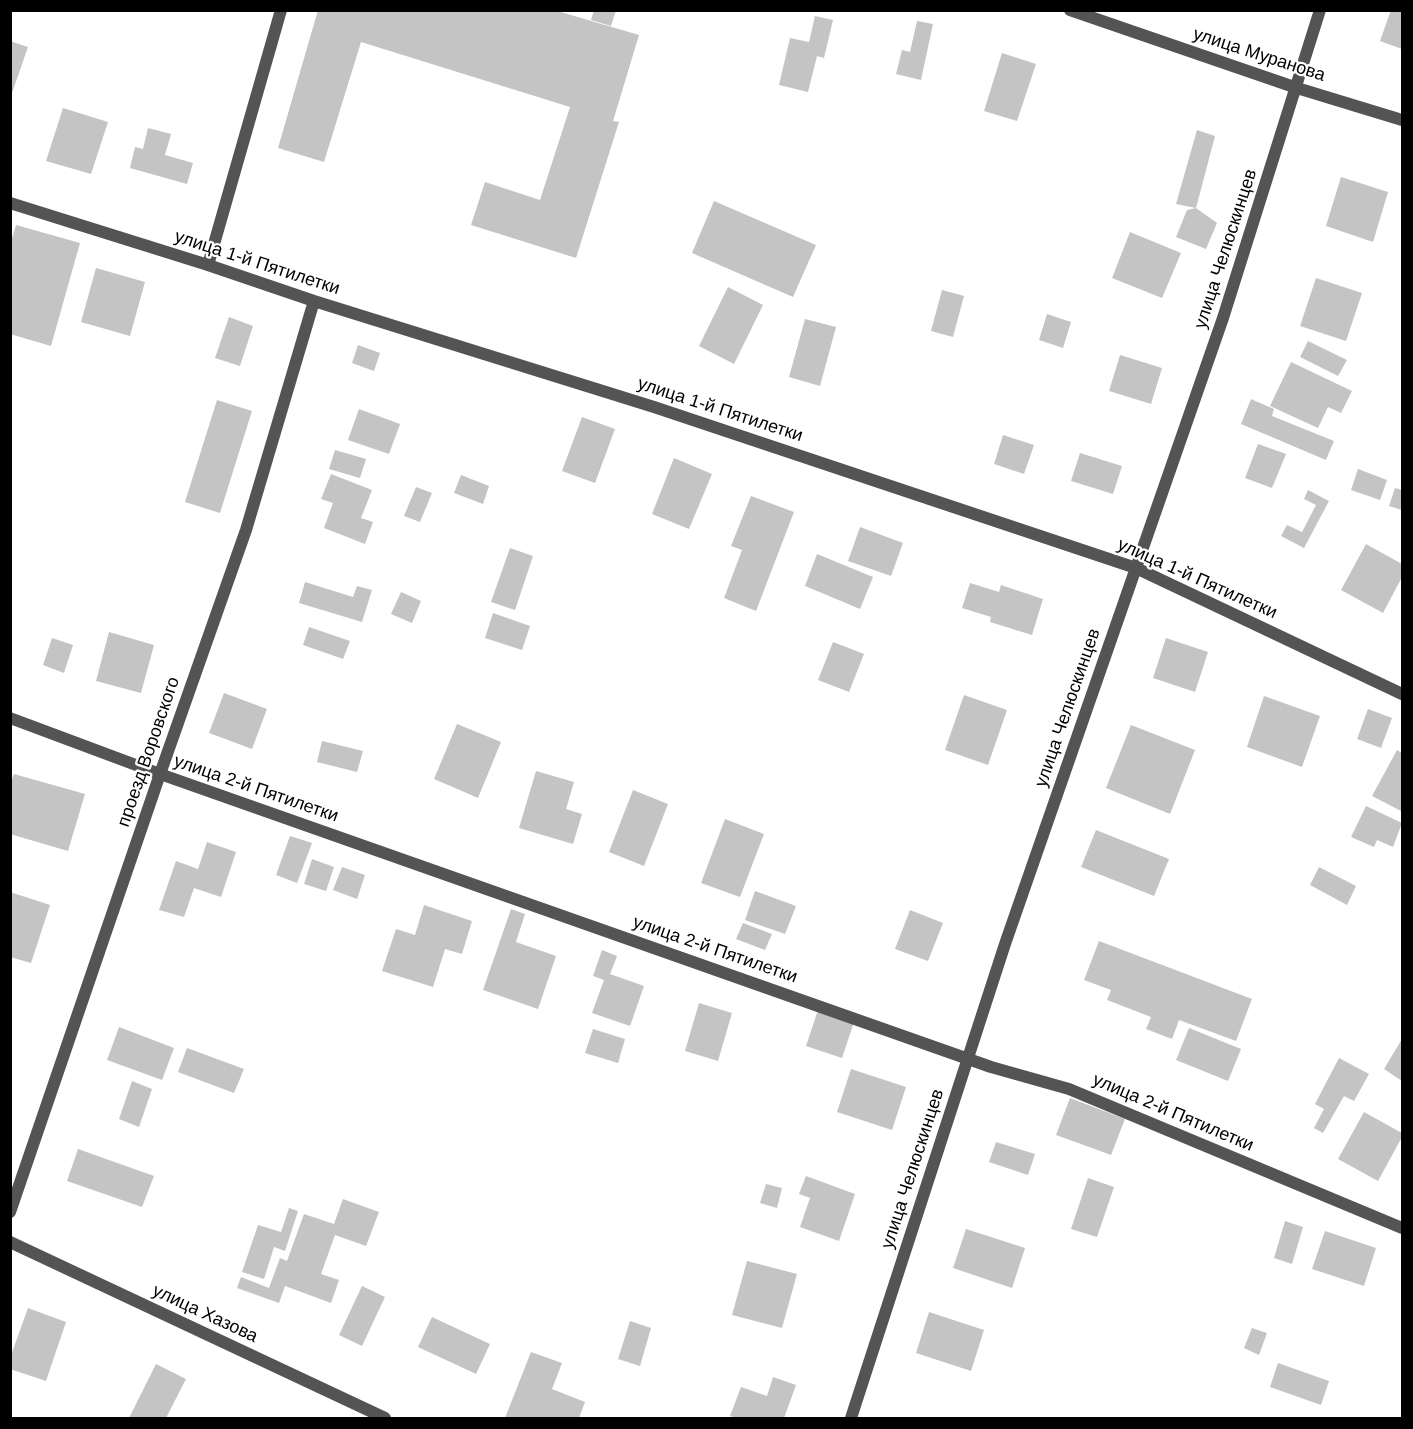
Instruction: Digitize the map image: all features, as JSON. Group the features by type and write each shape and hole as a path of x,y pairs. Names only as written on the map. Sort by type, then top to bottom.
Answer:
{"street":[{"path":"208,265 281,10"},
{"name":"улица Муранова","path":"1071,10 1297,88 1402,120"},
{"name":"улица Челюскинцев","path":"851,1419 1005,944 1223,318 1320,10"},
{"name":"улица 1-й Пятилетки","path":"10,203 208,265 314,302 654,407 1136,568 1402,694"},
{"name":"проезд Воровского","path":"10,1212 246,530 314,302"},
{"name":"улица 2-й Пятилетки","path":"10,718 160,774 991,1067 1069,1089 1402,1227"},
{"name":"улица Хазова","path":"10,1242 385,1419"}],"building":[{"path":"318,10 554,10 639,35 613,121 619,122 576,258 471,225 485,182 540,200 570,107 361,42 324,162 278,148"},
{"path":"594,10 616,10 611,26 591,20"},
{"path":"1391,10 1402,10 1402,49 1380,41"},
{"path":"815,16 833,20 824,58 817,56 808,92 779,85 790,38 809,42"},
{"path":"917,21 933,24 921,80 896,74 902,50 910,52"},
{"path":"10,41 28,47 11,96 10,96"},
{"path":"1002,53 1036,64 1017,121 984,111"},
{"path":"63,108 108,122 91,174 46,161"},
{"path":"148,128 171,134 165,155 193,163 187,184 130,168 135,147 143,149"},
{"path":"1197,130 1215,136 1196,208 1176,204"},
{"path":"1341,177 1388,192 1373,242 1326,226"},
{"path":"714,201 816,245 793,297 692,253"},
{"path":"1196,208 1217,223 1206,249 1176,237 1187,210"},
{"path":"16,225 80,243 51,346 10,334 10,245"},
{"path":"1130,232 1181,253 1162,298 1112,278"},
{"path":"96,268 145,282 130,336 81,322"},
{"path":"1316,278 1362,293 1346,341 1300,326"},
{"path":"728,287 763,305 734,364 699,346"},
{"path":"942,290 964,296 953,337 931,331"},
{"path":"1047,314 1071,322 1063,348 1039,340"},
{"path":"229,317 253,326 240,366 215,358"},
{"path":"805,319 836,327 820,386 789,377"},
{"path":"1308,341 1347,360 1338,376 1300,357"},
{"path":"358,345 380,353 374,371 352,363"},
{"path":"1120,355 1162,368 1151,404 1109,391"},
{"path":"1291,362 1352,391 1341,413 1328,407 1318,428 1270,406"},
{"path":"1251,399 1274,409 1272,416 1334,441 1326,460 1241,424"},
{"path":"217,400 252,411 220,513 185,502"},
{"path":"359,409 400,424 389,454 348,440"},
{"path":"582,417 615,429 595,483 562,471"},
{"path":"1003,435 1034,445 1024,474 994,464"},
{"path":"1258,444 1286,454 1272,488 1245,478"},
{"path":"335,450 366,459 360,478 329,469"},
{"path":"1080,453 1122,466 1113,494 1071,481"},
{"path":"674,458 712,474 689,529 652,514"},
{"path":"1358,469 1387,480 1380,500 1351,490"},
{"path":"331,474 372,490 361,518 373,522 365,544 324,528 333,503 321,499"},
{"path":"461,475 489,486 483,504 454,493"},
{"path":"416,487 432,493 420,522 404,516"},
{"path":"1395,488 1402,490 1402,510 1389,506"},
{"path":"1308,490 1329,501 1304,548 1281,536 1287,525 1302,532 1316,505 1304,499"},
{"path":"751,496 794,512 756,611 724,598 742,550 731,546"},
{"path":"860,527 903,543 891,576 848,561"},
{"path":"1366,544 1402,564 1402,577 1383,613 1341,590"},
{"path":"510,548 533,556 515,610 491,602"},
{"path":"817,554 873,577 860,609 805,586"},
{"path":"305,582 353,597 357,586 372,590 362,622 299,603"},
{"path":"970,583 999,592 1001,585 1043,599 1032,635 990,622 991,617 962,608"},
{"path":"401,592 421,601 412,623 391,614"},
{"path":"493,613 530,626 522,650 485,638"},
{"path":"309,627 350,641 343,659 303,645"},
{"path":"109,632 154,645 141,693 96,681"},
{"path":"52,638 73,645 64,673 43,665"},
{"path":"1166,638 1208,652 1195,692 1153,678"},
{"path":"833,642 864,654 849,692 818,680"},
{"path":"224,693 267,709 252,749 209,733"},
{"path":"964,695 1007,710 988,765 945,750"},
{"path":"1264,696 1320,716 1302,767 1247,747"},
{"path":"1368,709 1392,718 1381,748 1357,739"},
{"path":"457,724 501,742 478,798 434,779"},
{"path":"1131,725 1195,750 1170,814 1106,788"},
{"path":"322,741 363,751 357,772 317,762"},
{"path":"1397,750 1402,753 1401,811 1372,796"},
{"path":"536,771 574,782 566,809 582,814 573,844 519,828"},
{"path":"14,774 85,794 68,851 10,834 10,784"},
{"path":"633,790 668,804 644,866 609,852"},
{"path":"1366,806 1402,823 1393,847 1377,840 1374,847 1351,837"},
{"path":"725,819 764,834 740,897 701,883"},
{"path":"1096,830 1169,859 1154,896 1081,867"},
{"path":"290,836 312,843 297,883 276,875"},
{"path":"207,842 236,852 221,897 194,888 184,917 159,910 176,861 198,869"},
{"path":"312,859 334,867 326,891 304,884"},
{"path":"342,867 365,875 357,899 333,890"},
{"path":"1319,867 1356,886 1347,905 1310,885"},
{"path":"755,891 796,906 785,934 745,920"},
{"path":"10,892 50,905 31,963 10,957"},
{"path":"424,905 472,921 462,954 445,949 433,987 382,971 396,929 415,935"},
{"path":"511,909 525,914 516,942 556,956 538,1009 483,990"},
{"path":"910,910 943,923 928,961 895,949"},
{"path":"743,923 772,934 765,950 736,939"},
{"path":"1099,941 1252,999 1236,1041 1179,1020 1172,1039 1146,1029 1151,1017 1107,1000 1111,990 1084,980"},
{"path":"602,950 617,956 610,974 644,986 630,1026 592,1013 604,980 593,976"},
{"path":"699,1003 732,1013 718,1061 685,1051"},
{"path":"818,1010 854,1022 842,1058 806,1046"},
{"path":"119,1027 174,1048 162,1080 107,1060"},
{"path":"1189,1028 1241,1049 1228,1081 1176,1060"},
{"path":"593,1029 625,1039 618,1063 585,1053"},
{"path":"1402,1039 1402,1081 1384,1069"},
{"path":"187,1048 244,1069 234,1093 178,1072"},
{"path":"1339,1058 1369,1074 1354,1101 1344,1096 1323,1133 1314,1128 1324,1109 1315,1104"},
{"path":"851,1069 906,1087 892,1130 837,1112"},
{"path":"132,1081 152,1089 139,1127 119,1119"},
{"path":"1070,1098 1125,1119 1111,1155 1056,1135"},
{"path":"1364,1112 1402,1133 1378,1181 1338,1159"},
{"path":"996,1142 1035,1154 1028,1175 989,1162"},
{"path":"78,1149 154,1176 142,1207 67,1181"},
{"path":"806,1176 855,1194 839,1241 800,1227 810,1198 799,1194"},
{"path":"1088,1178 1114,1187 1097,1237 1071,1229"},
{"path":"766,1184 782,1188 777,1208 760,1203"},
{"path":"343,1199 379,1212 366,1246 335,1235 321,1274 339,1280 331,1303 285,1286 279,1303 237,1288 241,1277 269,1288 280,1258 287,1261 304,1214 334,1224"},
{"path":"289,1208 298,1211 285,1251 274,1247 264,1279 242,1272 258,1225 281,1232"},
{"path":"1285,1221 1303,1227 1292,1264 1274,1258"},
{"path":"966,1229 1025,1248 1012,1288 953,1268"},
{"path":"1325,1231 1376,1248 1364,1286 1312,1269"},
{"path":"747,1261 797,1274 782,1328 732,1315"},
{"path":"362,1286 385,1297 362,1346 339,1335"},
{"path":"28,1308 66,1322 46,1381 10,1369 10,1358"},
{"path":"929,1312 984,1330 971,1371 916,1353"},
{"path":"432,1317 490,1344 476,1374 418,1347"},
{"path":"630,1321 651,1328 640,1366 618,1359"},
{"path":"1252,1328 1267,1333 1259,1355 1244,1348"},
{"path":"531,1352 562,1363 552,1389 585,1402 579,1418 505,1418"},
{"path":"1278,1363 1329,1381 1321,1405 1270,1387"},
{"path":"156,1364 186,1379 166,1418 129,1418"},
{"path":"773,1377 796,1385 784,1418 730,1416 741,1387 767,1396"}]}
